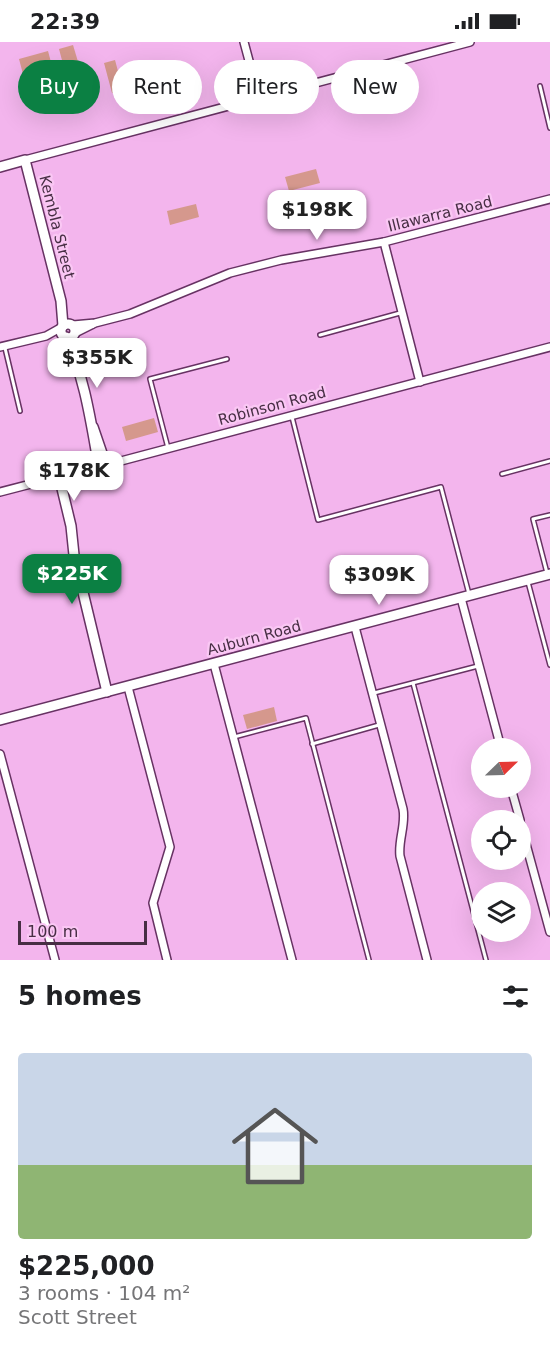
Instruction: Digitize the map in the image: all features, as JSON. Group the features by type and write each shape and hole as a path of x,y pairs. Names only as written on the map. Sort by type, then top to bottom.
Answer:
{"street":[{"path":"244,42 249,60"},
{"path":"319,82 470,42"},
{"path":"0,167 214,110"},
{"name":"Kembla Street","path":"25,160 103,466"},
{"name":"Illawarra Road","path":"2,347 130,314 230,273 281,260 384,242 550,199"},
{"path":"384,242 420,382"},
{"name":"Robinson Road","path":"0,492 550,347"},
{"path":"56,477 107,692"},
{"name":"Auburn Road","path":"0,720 549,575"},
{"path":"466,597 479,666 498,738"},
{"path":"355,627 404,814 399,844 400,856 427,960"},
{"path":"214,664 292,960"},
{"path":"128,687 170,848 153,903 167,960"},
{"path":"0,754 55,960"},
{"path":"531,862 550,932"}],"lane":[{"path":"540,86 550,128"},
{"path":"320,334 402,313"},
{"path":"2,347 20,411"},
{"path":"168,449 150,379 227,358"},
{"path":"292,416 318,520 441,487 466,597"},
{"path":"502,474 550,460"},
{"path":"549,575 533,519 550,515"},
{"path":"528,580 550,665"},
{"path":"373,694 479,666"},
{"path":"413,683 486,960"},
{"path":"233,737 306,718 369,960"},
{"path":"312,744 381,725"}],"shaded area":[{"path":"73,45 78,60 62,60 59,49"},
{"path":"48,51 50,60 19,60"},
{"path":"112,61 112,93 104,63"},
{"path":"316,169 320,183 289,191 285,177"},
{"path":"196,204 199,217 170,225 167,211"},
{"path":"154,418 158,432 126,441 122,427"},
{"path":"274,707 277,721 247,729 243,715"}]}
